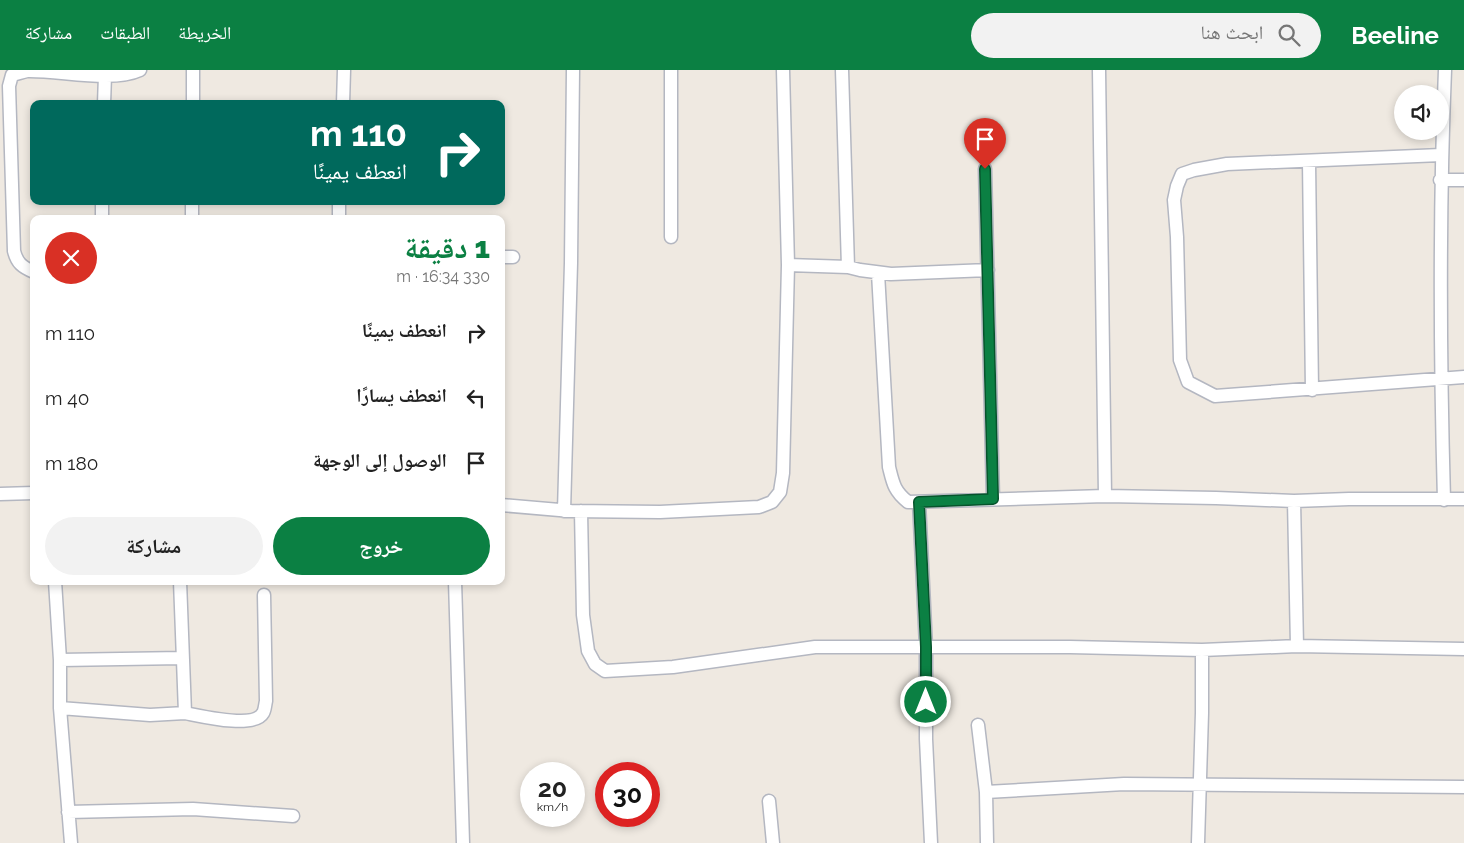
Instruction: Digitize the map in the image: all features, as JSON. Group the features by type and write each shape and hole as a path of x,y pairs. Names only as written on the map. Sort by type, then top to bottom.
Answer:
{"street":[{"path":"30,270 17,261 14,251 9,86 12,75 27,71 105,75 140,70"},
{"path":"193,100 194,70"},
{"path":"343,100 344,70"},
{"path":"564,511 571,263 573,70"},
{"path":"671,70 671,238"},
{"path":"505,505 564,511 660,512 740,509 759,507 772,502 780,492 783,473 788,266 783,70"},
{"path":"842,70 848,268"},
{"path":"1099,70 1105,496"},
{"path":"1444,500 1440,180 1445,70"},
{"path":"104,100 105,75"},
{"path":"1441,155 1227,164 1182,174 1174,200 1177,237 1180,360 1188,382 1215,396 1312,390 1441,378 1464,378"},
{"path":"1309,162 1312,390"},
{"path":"985,169 993,499"},
{"path":"1440,180 1464,180"},
{"path":"788,266 848,268 891,274 988,270"},
{"path":"878,273 889,467 892,482 898,494 908,502 1105,496 1294,501 1464,499"},
{"path":"0,494 30,493"},
{"path":"1294,501 1297,646"},
{"path":"919,502 926,647 926,739 931,843"},
{"path":"581,511 583,615 588,651 595,664 605,671 673,666 815,647 1070,647 1202,650 1297,646 1464,649"},
{"path":"55,585 60,660 60,708 71,843"},
{"path":"180,585 185,713"},
{"path":"455,585 462,843"},
{"path":"60,708 143,714 185,713 231,721 256,719 263,714 266,702 264,595"},
{"path":"1198,843 1202,650"},
{"path":"60,660 182,658"},
{"path":"978,725 986,792 987,843"},
{"path":"986,792 1124,784 1200,783 1464,787"},
{"path":"769,801 773,843"},
{"path":"68,812 192,809 293,816"}],"route":[{"path":"926,702 924,586 919,502 993,499 985,169"}]}
